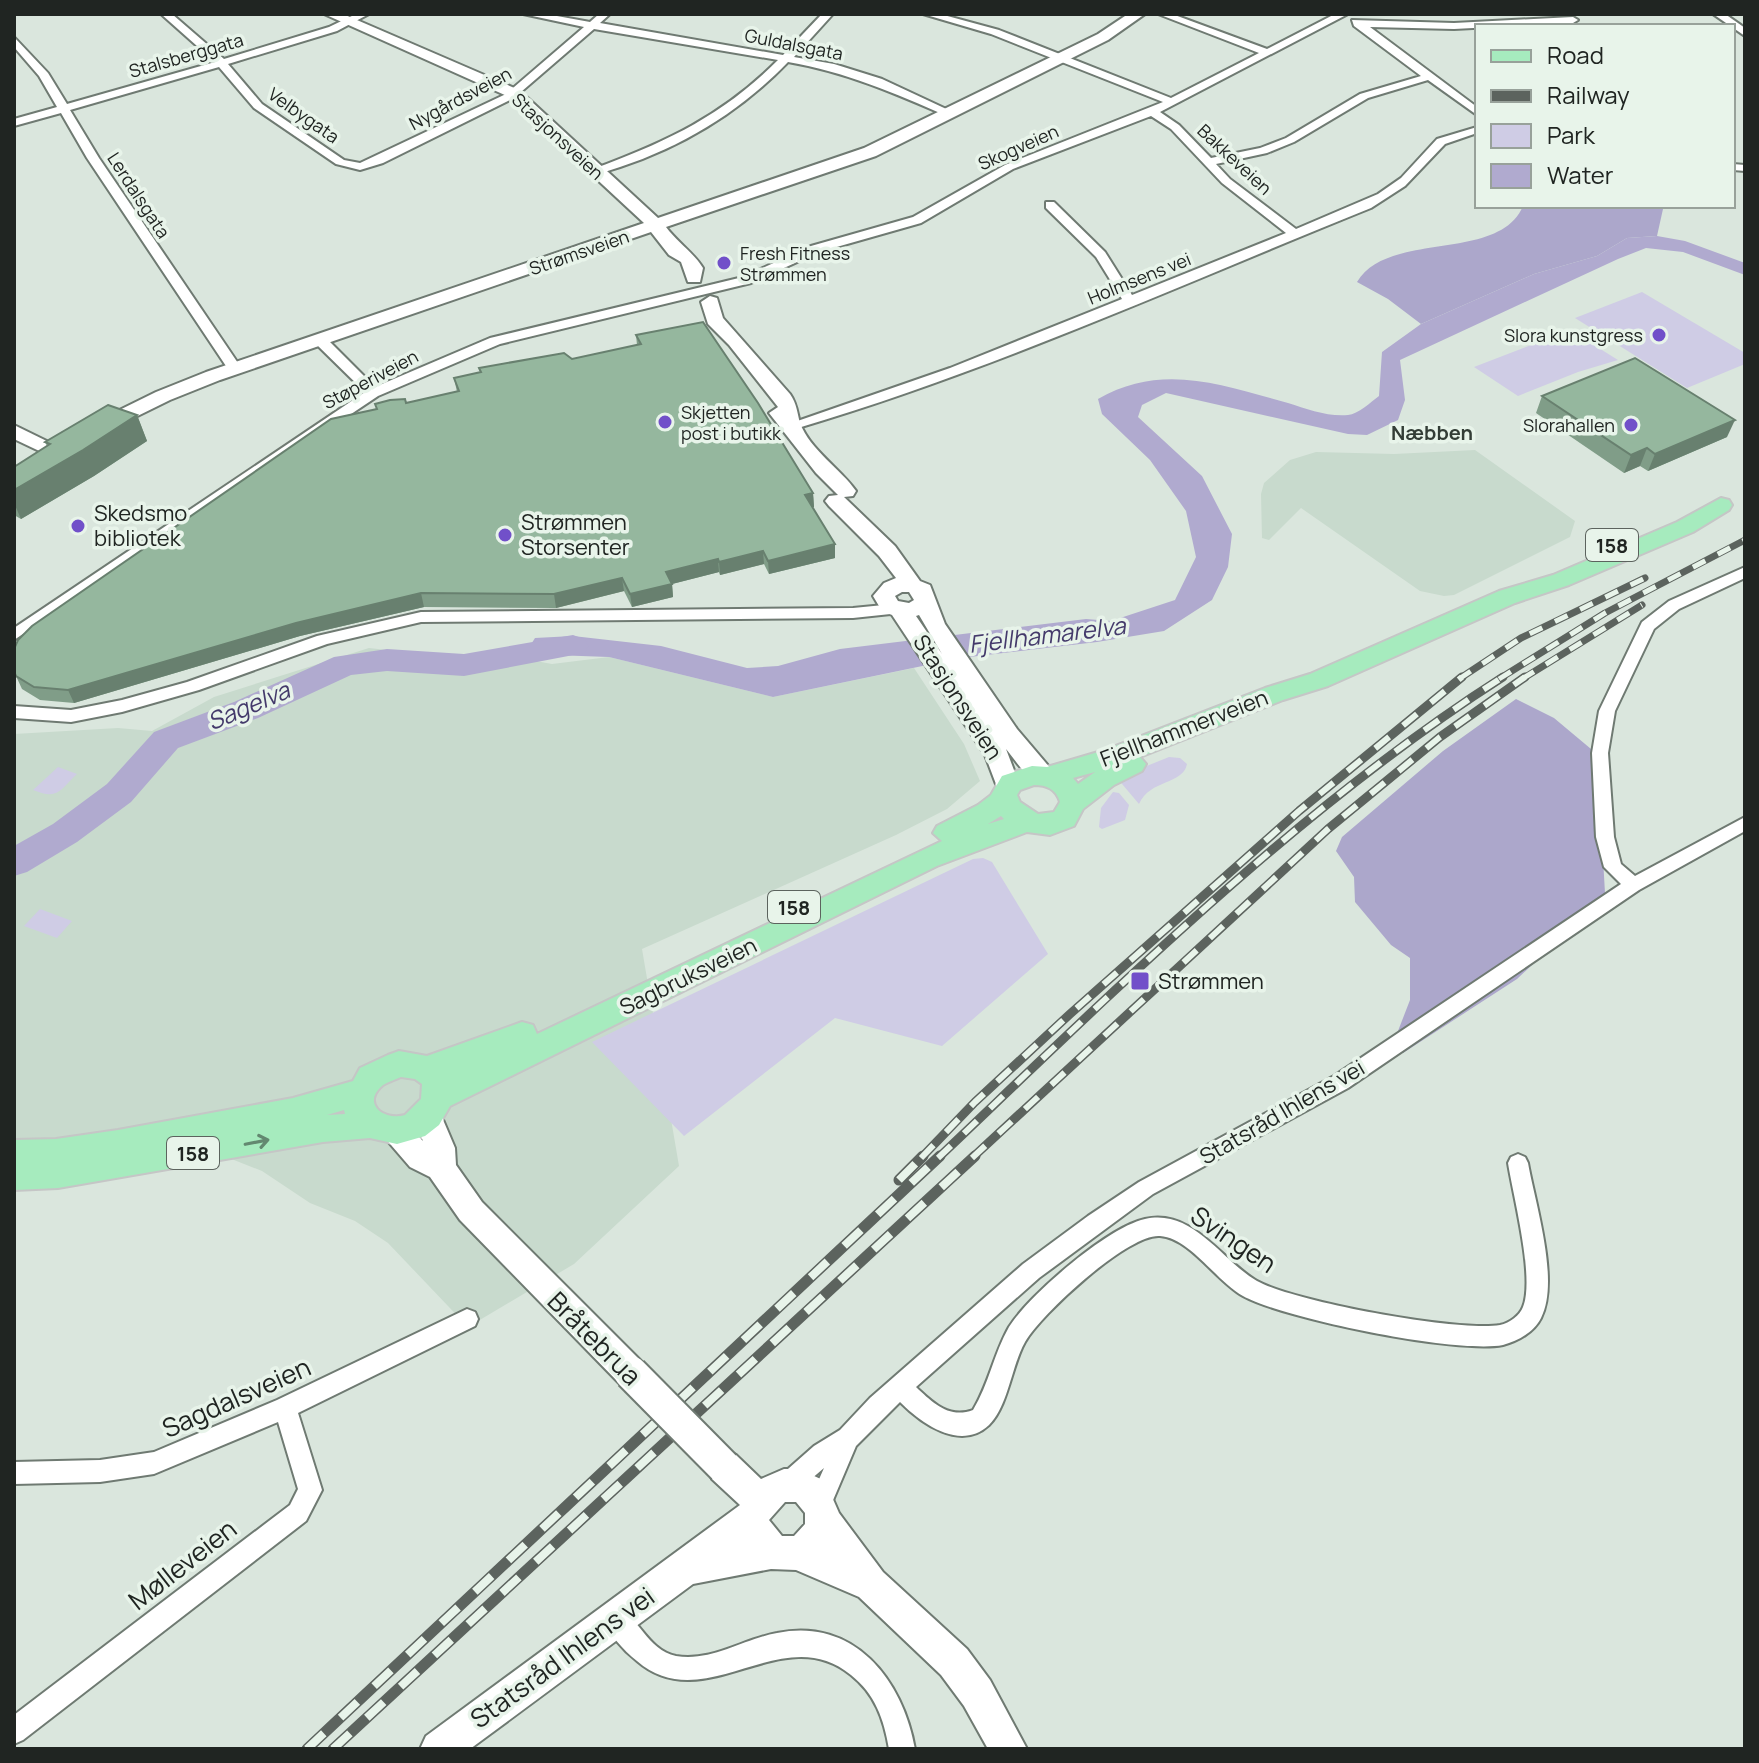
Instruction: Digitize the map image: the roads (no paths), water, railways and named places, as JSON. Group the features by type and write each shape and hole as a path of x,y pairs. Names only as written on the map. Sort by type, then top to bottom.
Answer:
{"main road":[{"name":"Stasjonsveien","path":"331,14 357,18 513,93 657,226 675,251 675,260 681,271 702,290 709,313 722,331 735,339 760,376 760,389 775,411 792,423 824,471 827,487 841,496 863,528 887,551 918,594 925,628"},
{"name":"Strømsveien","path":"33,465 155,399 235,369 856,157 1062,58 1138,14"},
{"path":"14,431 54,452"},
{"name":"Fjellhammerveien","path":"1045,776 1114,757 1274,694 1319,680 1507,597 1551,572 1617,543 1745,494"},
{"name":"Stasjonsveien","path":"863,528 892,601 925,628 950,665 1045,776"},
{"path":"892,601 912,610 918,594"},
{"name":"Stasjonsveien","path":"950,665 997,754 1006,792"},
{"name":"Fjellhammerveien","path":"1070,809 1122,769 1235,725 1284,702 1319,680"},
{"path":"1045,776 1067,786 1070,809"},
{"name":"158","path":"1006,792 1023,777 1045,776"},
{"path":"1006,792 1010,813 1032,823"},
{"name":"Sagbruksveien","path":"431,1094 467,1057 671,965 975,819 1006,792"},
{"name":"158","path":"1032,823 1054,823 1070,809"},
{"name":"Sagbruksveien","path":"431,1094 520,1055 905,871 990,834 1032,823"},
{"name":"158","path":"14,1154 49,1154 105,1146 322,1106 360,1092 371,1077 389,1066 409,1064 431,1094 414,1126 323,1129 245,1145 58,1174 14,1176"},
{"path":"360,1092 358,1109 382,1128"},
{"name":"Bråtebrua","path":"431,1094 441,1168"},
{"name":"Bråtebrua","path":"382,1128 420,1158 441,1168 488,1231 724,1467 767,1500"},
{"path":"871,1584 787,1552 757,1537 767,1500 807,1489 871,1584 954,1662 977,1693 1008,1749"},
{"name":"Statsråd Ihlens vei","path":"439,1749 688,1567 767,1500"},
{"name":"Statsråd Ihlens vei","path":"688,1567 787,1552 816,1539 822,1511"}],"street":[{"name":"Velbygata","path":"166,14 203,44 258,106 340,162 360,167"},
{"name":"Guldalsgata","path":"528,14 786,57 861,75 951,114"},
{"name":"Nygårdsveien","path":"360,167 379,161 513,93 605,14"},
{"path":"597,171 646,153 711,121 755,89 828,14"},
{"path":"928,14 995,32 1170,101"},
{"path":"1163,14 1268,53"},
{"path":"1343,14 1475,111"},
{"name":"Skogveien","path":"702,290 758,277 815,249 917,220 1009,167 1152,112 1343,14"},
{"name":"Stalsberggata","path":"14,123 221,63 357,18"},
{"path":"1494,24 1573,20"},
{"path":"1358,24 1475,25"},
{"name":"Lerdalsgata","path":"14,40 37,66 167,270 235,369"},
{"path":"1209,162 1263,151 1290,140 1364,96 1428,77"},
{"name":"Bakkeveien","path":"1152,112 1175,127 1226,181 1294,234"},
{"name":"Holmsens vei","path":"792,423 867,403 955,371 1380,198 1405,180 1429,148 1449,136 1475,130"},
{"path":"1050,205 1101,255 1129,301"},
{"name":"Støperiveien","path":"14,635 373,393 446,359 517,334 702,290"},
{"path":"320,340 373,393"},
{"path":"1633,885 1613,867 1605,837 1600,753 1607,711 1648,626 1674,605 1745,572"},
{"path":"14,712 71,716 140,702 323,640 421,617 823,613 892,601"},
{"path":"14,699 37,714"},
{"name":"Statsråd Ihlens vei","path":"767,1500 822,1454 848,1438 900,1386 1031,1271 1095,1223 1168,1176 1341,1082 1633,885 1745,823"},
{"name":"Svingen","path":"900,1386 931,1416 942,1422 963,1426 981,1418 1017,1335 1033,1312 1129,1235 1154,1226 1169,1228 1187,1237 1247,1287 1283,1302 1458,1334 1502,1335 1526,1323 1537,1299 1518,1163"},
{"name":"Sagdalsveien","path":"14,1473 100,1471 154,1463 285,1408 467,1319"},
{"name":"Mølleveien","path":"14,1731 298,1513 310,1490 285,1408"},
{"name":"Statsråd Ihlens vei","path":"822,1511 848,1438"},
{"path":"615,1618 646,1654 676,1669 718,1665 789,1643 821,1646 839,1652 857,1661 883,1690 898,1724 902,1749"}],"water":[{"name":"Fjellhamarelva","path":"1657,236 1685,241 1745,263 1745,275 1683,252 1646,248 1618,259 1400,360 1405,400 1398,420 1367,435 1348,434 1166,393 1142,405 1138,417 1202,476 1232,534 1228,567 1212,600 1164,631 961,658 773,697 609,657 525,654 535,638 573,636 661,646 747,668 778,666 840,649 1086,619 1111,621 1175,600 1196,557 1186,511 1150,460 1102,414 1098,399 1145,381 1192,380 1325,414 1352,414 1379,396 1382,352 1421,324 1534,274 1597,256 1627,238"}],"waterway":[{"name":"Sagelva","path":"14,863 65,833 119,793 166,740 246,710 345,665 387,660 464,665 573,646"}],"railway":[{"path":"1499,679 1605,613 1745,540"},
{"path":"1462,677 1521,638 1645,578"},
{"path":"1523,678 1642,605"},
{"path":"921,1158 975,1102 1070,1014 1299,811 1462,677"},
{"path":"938,1158 1140,967 1281,843 1427,728 1503,677"},
{"path":"972,1158 1328,829 1440,737 1523,678"},
{"path":"307,1749 940,1156"},
{"path":"333,1749 975,1156"},
{"path":"899,1180 921,1158"}],"place":[{"name":"Fresh Fitness Strømmen","path":"724,263"},
{"name":"Slora kunstgress","path":"1659,335"},
{"name":"Skjetten post i butikk","path":"665,422"},
{"name":"Slorahallen","path":"1631,425"},
{"name":"Skedsmo bibliotek","path":"78,526"},
{"name":"Strømmen Storsenter","path":"505,535"},
{"name":"Strømmen","path":"1140,981"}],"district":[{"name":"Næbben","path":"1432,432"}]}
